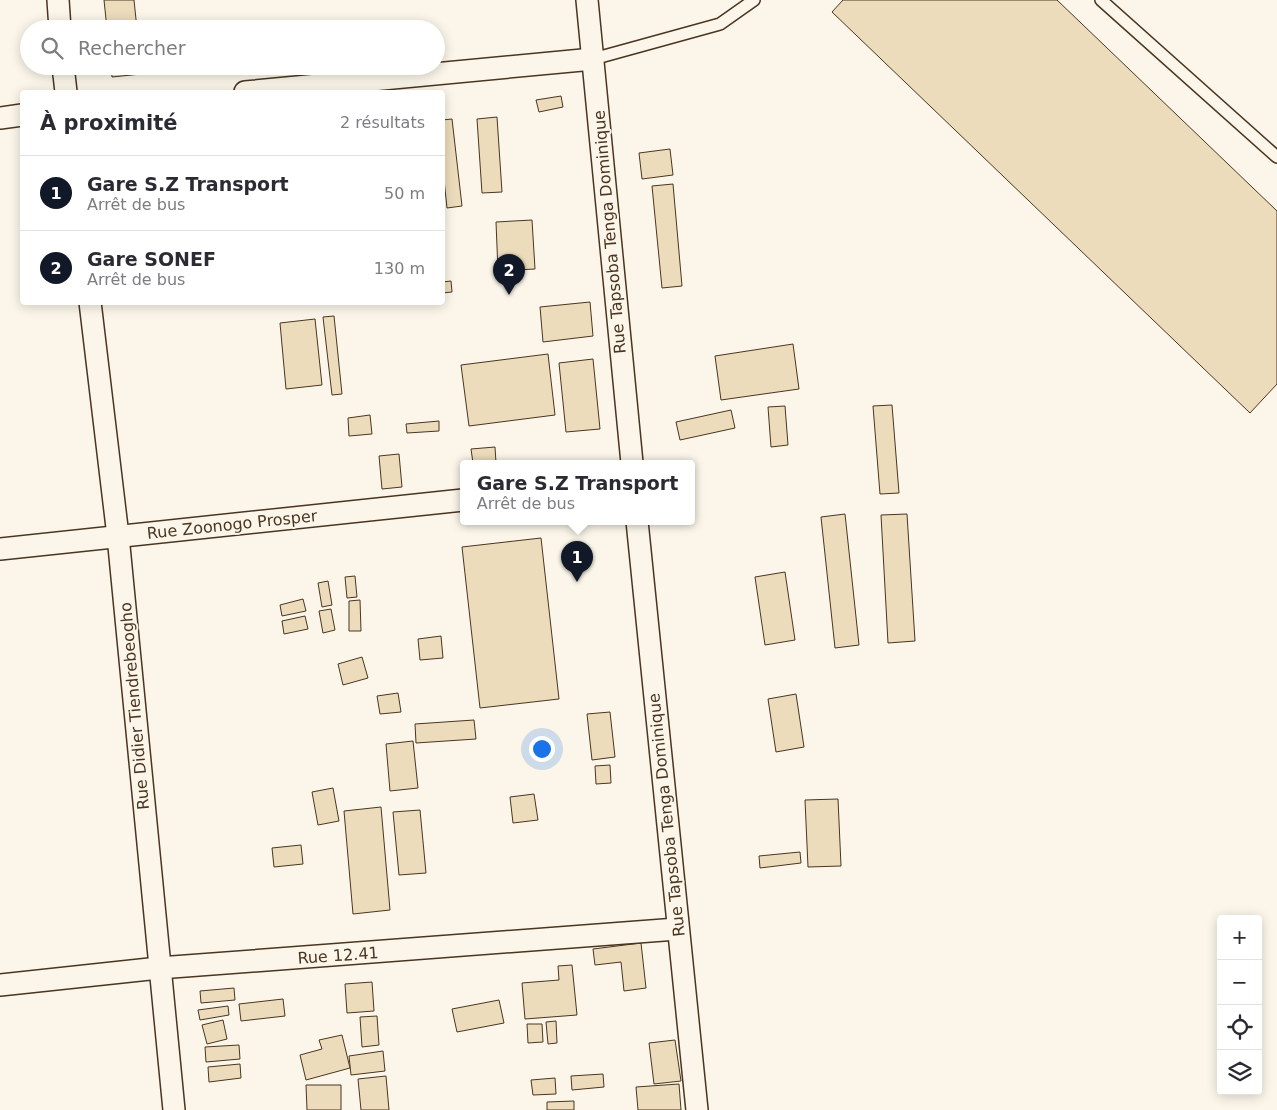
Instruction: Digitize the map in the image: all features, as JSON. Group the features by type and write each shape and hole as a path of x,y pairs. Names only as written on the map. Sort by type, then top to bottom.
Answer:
{"street":[{"path":"58,0 59,20"},
{"name":"Rue Tapsoba Tenga Dominique","path":"587,0 632,460"},
{"path":"445,73 593,59"},
{"path":"65,75 66,90"},
{"path":"266,90 424,75"},
{"path":"0,118 20,115"},
{"name":"Rue Didier Tiendrebeogho","path":"90,305 118,536 174,1110"},
{"name":"Rue Zoonogo Prosper","path":"0,549 460,500"},
{"name":"Rue Tapsoba Tenga Dominique","path":"637,525 677,929 697,1110"},
{"name":"Rue 12.41","path":"0,985 159,968 677,929"}],"lane":[{"path":"593,59 720,24 754,0"},
{"path":"1101,0 1277,157"}],"building":[{"path":"104,0 134,0 136,20 106,20"},
{"path":"843,0 1057,0 1277,211 1277,384 1250,413 832,12"},
{"path":"112,75 131,75 112,77"},
{"path":"561,96 563,107 539,112 536,100"},
{"path":"497,117 502,192 482,193 477,119"},
{"path":"452,119 462,206 447,208 445,189 445,120"},
{"path":"670,149 673,175 642,179 639,153"},
{"path":"673,184 682,286 662,288 652,186"},
{"path":"532,220 535,269 498,271 496,222"},
{"path":"451,281 452,292 445,293 445,282"},
{"path":"590,302 593,336 543,342 540,307"},
{"path":"334,316 342,394 332,395 323,317"},
{"path":"315,319 322,385 286,389 280,323"},
{"path":"793,344 799,389 721,400 715,356"},
{"path":"548,354 555,415 469,426 461,365"},
{"path":"593,359 600,429 566,432 559,363"},
{"path":"892,405 899,493 880,494 873,406"},
{"path":"785,406 788,445 771,447 768,407"},
{"path":"731,410 735,428 680,440 676,422"},
{"path":"370,415 372,434 349,436 348,418"},
{"path":"439,421 439,431 407,433 406,424"},
{"path":"495,447 496,460 473,460 471,449"},
{"path":"399,454 402,487 382,489 379,456"},
{"path":"845,514 859,645 835,648 821,517"},
{"path":"907,514 915,641 888,643 881,515"},
{"path":"541,538 559,699 480,708 462,547"},
{"path":"785,572 795,640 765,645 755,577"},
{"path":"355,576 357,597 347,598 345,577"},
{"path":"328,581 332,605 322,607 318,583"},
{"path":"303,599 306,611 282,616 280,605"},
{"path":"360,600 361,631 349,631 349,601"},
{"path":"331,609 335,630 323,633 319,611"},
{"path":"305,616 308,629 284,634 282,621"},
{"path":"441,636 443,658 420,660 418,639"},
{"path":"362,657 368,678 343,685 338,664"},
{"path":"398,693 401,712 380,714 377,696"},
{"path":"796,694 804,747 776,752 768,699"},
{"path":"610,712 615,757 592,760 587,714"},
{"path":"474,720 476,739 416,743 415,724"},
{"path":"413,741 418,788 390,791 386,744"},
{"path":"610,765 611,783 596,784 595,766"},
{"path":"333,788 339,821 318,825 312,792"},
{"path":"534,794 538,820 513,823 510,797"},
{"path":"838,799 841,866 808,867 805,800"},
{"path":"381,807 390,910 353,914 344,811"},
{"path":"420,810 426,873 399,875 393,812"},
{"path":"301,845 303,864 274,867 272,848"},
{"path":"800,852 801,863 760,868 759,856"},
{"path":"641,943 646,988 624,991 621,962 595,965 593,949"},
{"path":"572,965 577,1015 525,1019 522,983 559,980 558,966"},
{"path":"372,982 374,1011 347,1013 345,984"},
{"path":"234,988 235,1000 201,1003 200,991"},
{"path":"283,999 285,1016 241,1021 239,1004"},
{"path":"499,1000 504,1023 457,1032 452,1009"},
{"path":"228,1006 229,1015 200,1020 198,1010"},
{"path":"377,1016 379,1045 362,1047 360,1017"},
{"path":"223,1020 227,1039 207,1044 202,1025"},
{"path":"556,1021 557,1043 548,1044 546,1022"},
{"path":"527,1024 542,1024 543,1042 528,1043"},
{"path":"342,1035 350,1068 306,1080 300,1055 322,1049 319,1040"},
{"path":"675,1040 681,1081 654,1084 649,1043"},
{"path":"239,1045 240,1059 206,1062 205,1047"},
{"path":"383,1051 385,1071 351,1075 349,1056"},
{"path":"240,1064 241,1078 209,1082 208,1067"},
{"path":"603,1074 604,1087 572,1090 571,1076"},
{"path":"386,1076 389,1110 361,1110 358,1079"},
{"path":"555,1078 556,1094 533,1095 531,1080"},
{"path":"679,1084 681,1110 638,1110 636,1087"},
{"path":"306,1085 341,1085 341,1110 307,1110"},
{"path":"574,1101 574,1110 547,1110 547,1102"}],"place":[{"name":"Gare SONEF","path":"509,295"},
{"name":"Gare S.Z Transport","path":"577,582"}]}
